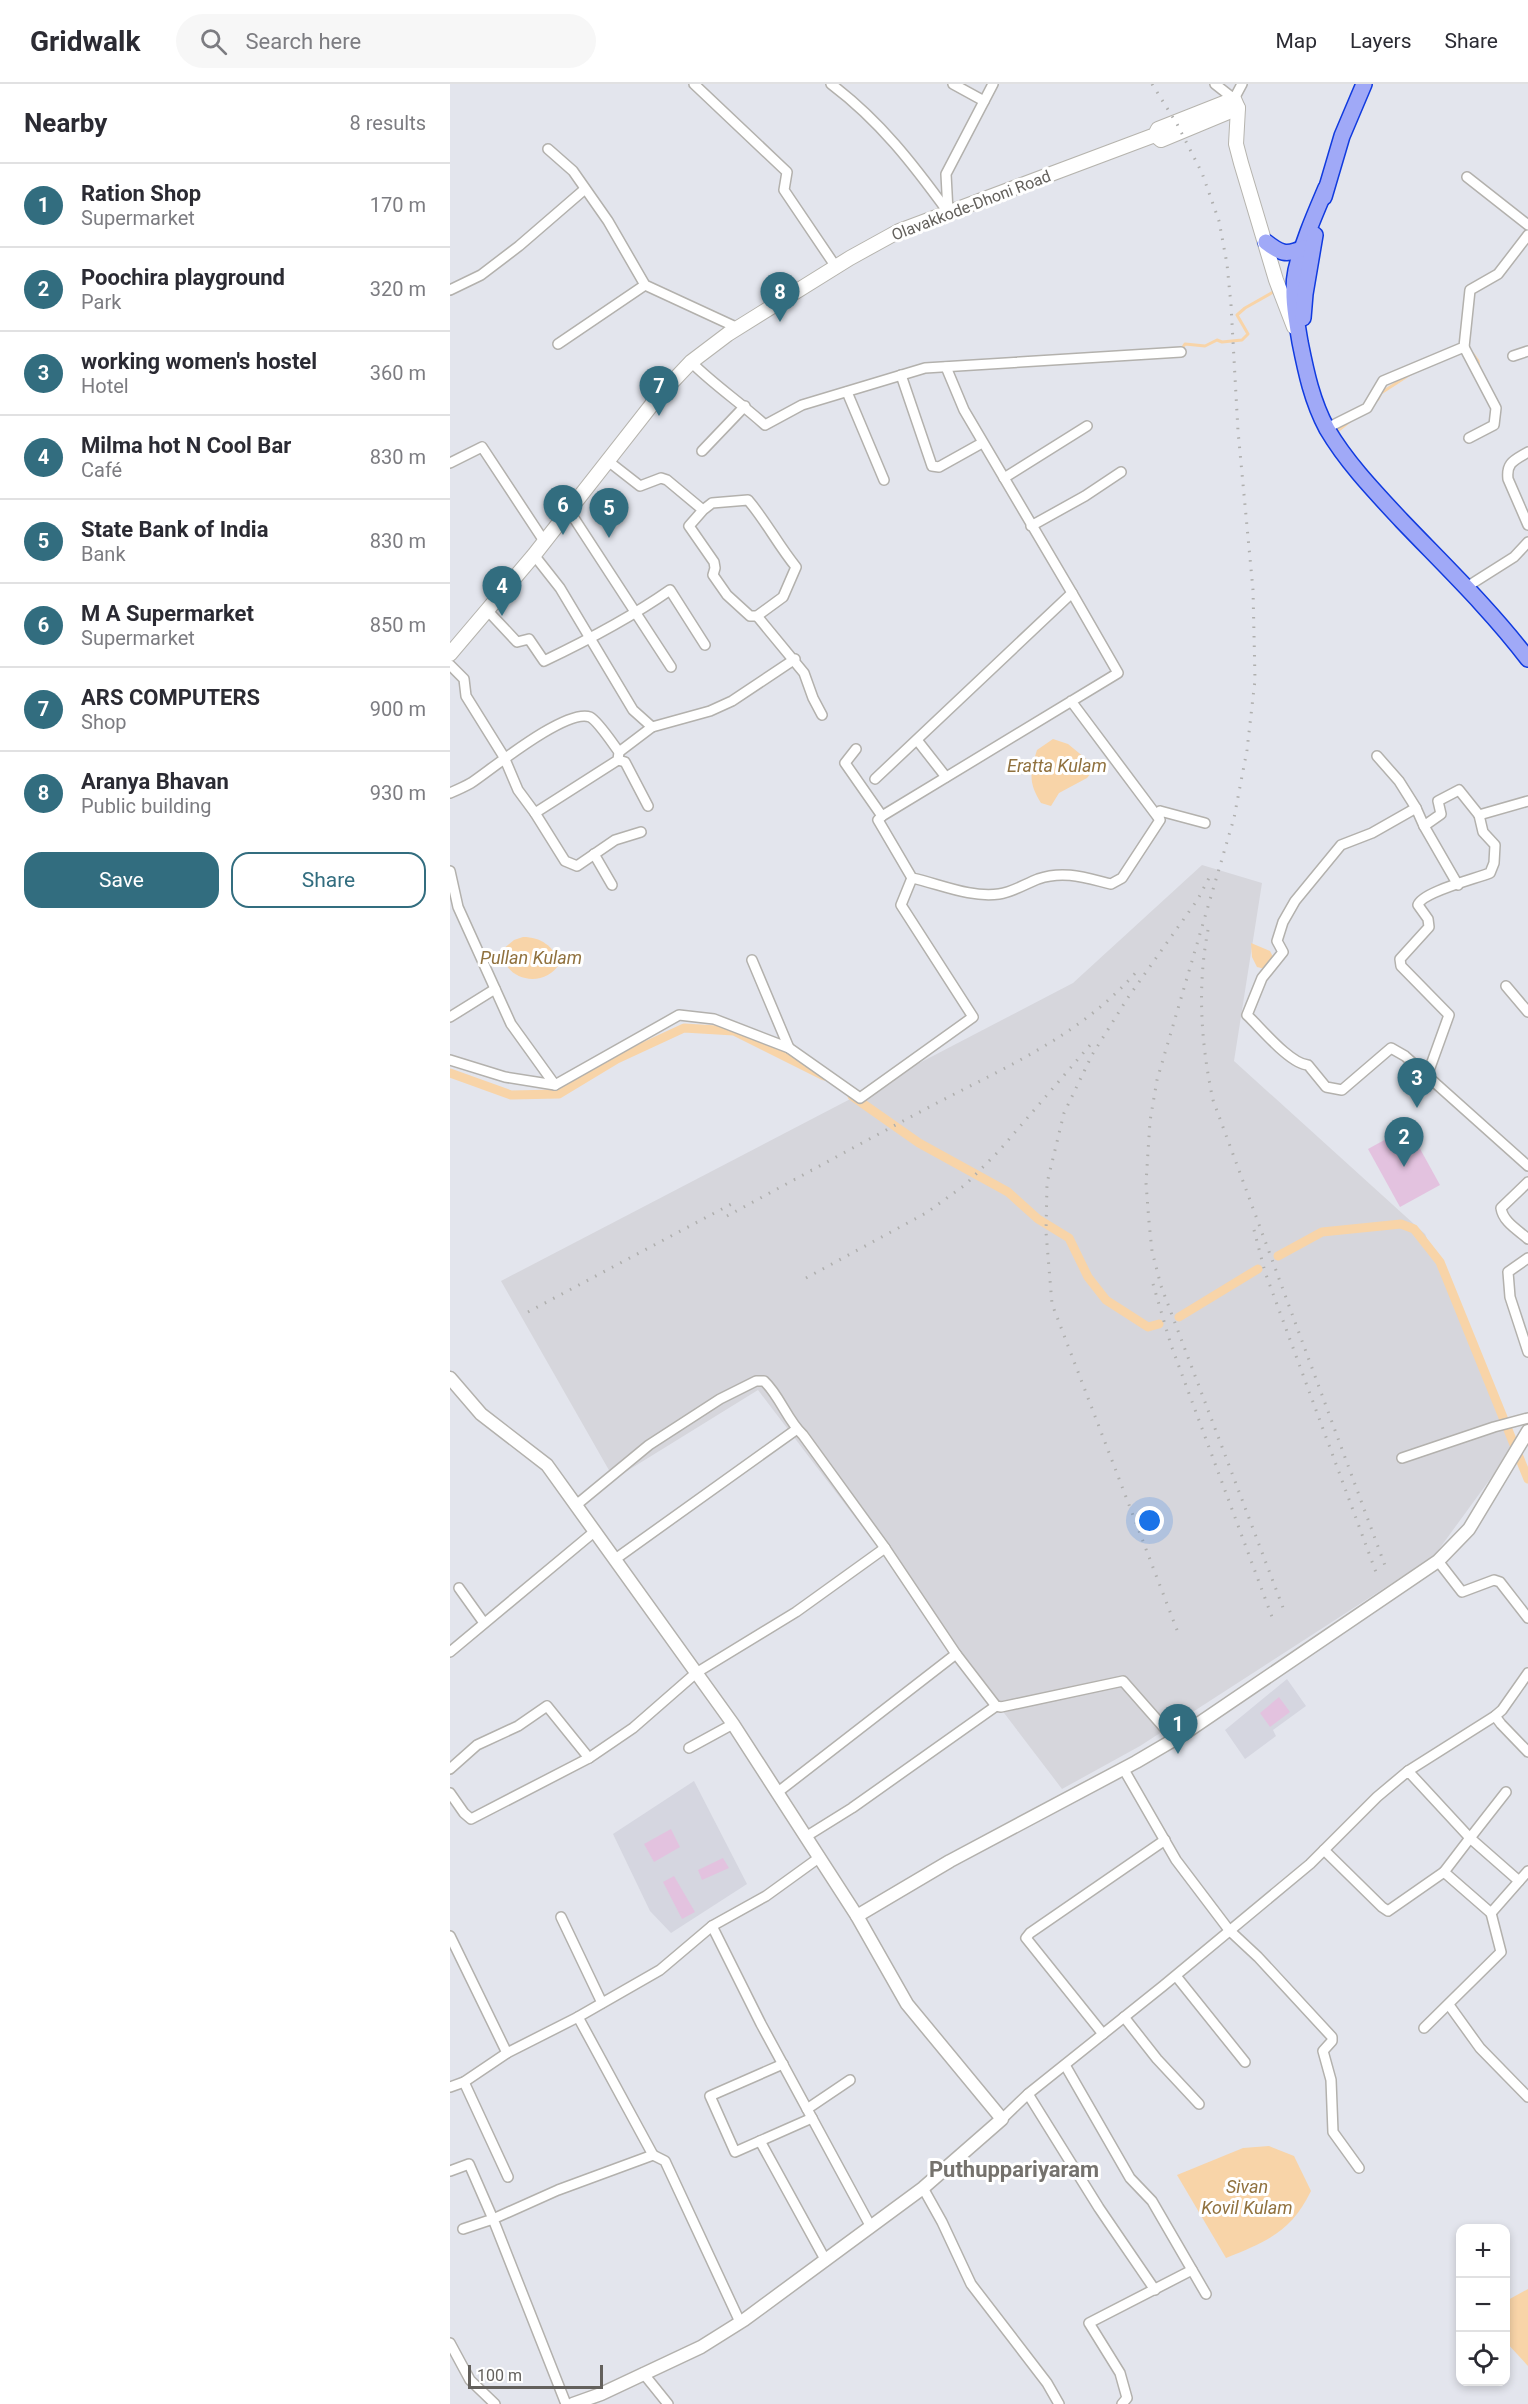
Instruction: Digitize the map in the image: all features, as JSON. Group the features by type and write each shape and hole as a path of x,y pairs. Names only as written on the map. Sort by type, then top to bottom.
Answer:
{"highway":[{"path":"1364,84 1342,136 1296,271 1293,292 1309,384 1327,428 1370,488 1503,626 1528,659"},
{"path":"1301,346 1305,294 1326,188"},
{"path":"1266,242 1279,252 1287,254 1303,248"}],"main road":[{"name":"Olavakkode-Dhoni Road","path":"450,654 534,555 657,398 691,362 738,328 899,231 1155,135 1158,129 1236,104"},
{"path":"1236,104 1236,144 1276,280 1301,346"}],"street":[{"path":"694,84 787,172 784,189 836,267"},
{"path":"831,84 861,109 906,155 948,212"},
{"path":"953,84 984,101"},
{"path":"948,212 946,174 993,84"},
{"path":"1215,84 1236,104 1242,84"},
{"path":"548,149 573,171 608,221 645,285 738,328"},
{"path":"1467,177 1528,225"},
{"path":"450,290 481,275 519,246 585,189"},
{"path":"1469,438 1494,425 1496,408 1464,347 1470,290 1498,274 1528,236"},
{"path":"558,344 645,285"},
{"path":"1327,428 1367,408 1383,381 1464,347"},
{"path":"1513,356 1528,351"},
{"path":"691,362 710,381 765,425 802,405 925,368 1181,352"},
{"path":"946,368 964,410 982,443 1118,673 882,816 878,820 884,833 912,878 980,894 998,894 1057,874 1074,875 1111,884 1117,882 1125,874 1160,820 1160,812 1205,823"},
{"path":"901,375 932,466 939,467 982,443"},
{"path":"847,392 884,480"},
{"path":"702,451 744,406"},
{"path":"1004,478 1087,426"},
{"path":"450,463 482,447 544,541"},
{"path":"1528,452 1512,461 1507,471 1508,479 1528,525"},
{"path":"608,461 640,486 662,478 667,480 703,510"},
{"path":"1031,526 1085,496 1121,471"},
{"path":"748,500 760,515 775,542 796,567 783,597 757,616 750,616 727,596 712,575 716,568 714,562 689,526 703,510 712,503 748,500"},
{"path":"568,509 671,667"},
{"path":"1465,588 1514,557 1528,542"},
{"path":"534,555 560,588 633,710 652,727"},
{"path":"487,610 517,642 529,639 544,661 636,614 670,590 705,645"},
{"path":"875,779 1072,593"},
{"path":"757,616 795,659 804,673 822,715"},
{"path":"536,813 618,756 652,727 710,711 732,701 795,659"},
{"path":"450,665 464,679 466,696 504,757 518,790 536,813 566,861 578,866 615,840 641,832"},
{"path":"1071,701 1159,817"},
{"path":"450,793 469,784 504,757 549,729 583,716 592,718 618,756 625,762 648,806"},
{"path":"917,740 946,777"},
{"path":"856,748 845,763 882,816"},
{"path":"1377,756 1399,781 1416,808 1458,885"},
{"path":"1424,826 1441,814 1438,801 1459,790 1479,815 1483,832 1495,845 1494,863 1490,873 1458,885 1444,887 1418,901 1418,905 1428,919 1429,927 1400,959 1401,966 1449,1015 1427,1076"},
{"path":"1479,815 1528,801"},
{"path":"1416,808 1372,833 1341,845 1323,866 1295,901 1283,922 1277,941 1283,952 1262,978 1247,1015 1300,1065 1308,1065 1326,1087 1342,1090 1391,1048 1405,1056 1528,1166"},
{"path":"594,854 612,885"},
{"path":"450,871 454,910 473,937 511,1024 555,1085"},
{"path":"450,1060 506,1077 555,1085 678,1015 714,1019 789,1048 860,1098 973,1017 901,904 912,878"},
{"path":"752,960 789,1048"},
{"path":"1506,986 1528,1012"},
{"path":"450,1017 495,988"},
{"path":"1528,1182 1501,1208 1504,1218 1528,1239"},
{"path":"1528,1258 1508,1272 1510,1298 1528,1352"},
{"path":"450,1378 481,1414 546,1465 733,1724 857,1916 907,2004 1002,2120"},
{"path":"575,1506 649,1444 720,1399 756,1381 764,1381 775,1391 797,1429 804,1434 885,1548 956,1654 996,1706"},
{"path":"1402,1458 1528,1418"},
{"path":"614,1560 797,1429"},
{"path":"857,1916 950,1861 1174,1739 1438,1561 1469,1529 1525,1437"},
{"path":"450,1652 594,1532"},
{"path":"450,1794 471,1819 589,1758 633,1728 696,1673 796,1612 885,1548"},
{"path":"1438,1561 1462,1592 1494,1580 1500,1582 1528,1618"},
{"path":"459,1588 484,1623"},
{"path":"778,1792 956,1654"},
{"path":"573,2404 601,2394 701,2347 826,2261 923,2188 1002,2120 1028,2094 1176,1976 1310,1864 1377,1797 1408,1771 1495,1716 1502,1710 1528,1673"},
{"path":"807,1836 852,1808 996,1706 1001,1707 1123,1681 1174,1739"},
{"path":"450,1769 477,1745 518,1726 548,1706 589,1758"},
{"path":"1495,1716 1528,1752"},
{"path":"689,1748 733,1724"},
{"path":"1123,1768 1176,1860 1229,1930 1258,1957 1332,2037 1332,2041 1323,2051 1331,2080 1333,2132 1359,2168"},
{"path":"1408,1771 1470,1838 1519,1881"},
{"path":"1324,1850 1388,1911 1444,1872 1506,1792"},
{"path":"1103,2034 1026,1938 1165,1840"},
{"path":"450,2087 464,2082 507,2053 660,1970 712,1926 766,1896 820,1857"},
{"path":"1491,1913 1528,1871"},
{"path":"1424,2028 1502,1952 1491,1913 1444,1872"},
{"path":"561,1917 602,2003"},
{"path":"712,1926 871,2227"},
{"path":"450,1936 507,2053"},
{"path":"1176,1976 1245,2062"},
{"path":"1449,2005 1480,2048 1528,2097"},
{"path":"578,2016 653,2155 665,2161 740,2322"},
{"path":"1124,2017 1157,2059 1199,2104"},
{"path":"783,2064 710,2096 735,2152 812,2118"},
{"path":"1065,2064 1130,2178 1152,2201 1206,2294"},
{"path":"807,2109 850,2080"},
{"path":"464,2082 508,2177"},
{"path":"1028,2094 1099,2208 1155,2290"},
{"path":"760,2141 826,2261"},
{"path":"463,2229 493,2219 558,2190 653,2155"},
{"path":"450,2171 469,2164 566,2404"},
{"path":"923,2188 971,2284 1047,2383 1059,2404"},
{"path":"1122,2404 1126,2398 1120,2373 1089,2323 1192,2270"},
{"path":"450,2343 470,2380 495,2404"},
{"path":"643,2373 668,2404"}],"shaded area":[{"path":"1202,865 1262,883 1234,1061 1425,1234 1515,1445 1434,1556 1140,1746 1062,1789 758,1390 614,1479 501,1281 1073,983"},
{"path":"1408,1127 1440,1185 1400,1207 1368,1149"},
{"path":"1287,1679 1306,1706 1273,1730 1276,1736 1245,1759 1225,1730"},
{"path":"1279,1697 1290,1712 1270,1727 1260,1713"},
{"path":"694,1781 747,1884 671,1933 650,1911 613,1834"},
{"path":"671,1829 680,1847 654,1862 644,1844"},
{"path":"723,1858 729,1868 702,1880 698,1870"},
{"path":"674,1876 695,1912 682,1919 663,1882"}],"water":[{"name":"Eratta Kulam","path":"1053,739 1068,744 1096,767 1087,778 1059,793 1051,806 1041,803 1034,789 1032,777 1037,750"},
{"name":"Pullan Kulam","path":"523,937 541,941 550,947 560,963 553,971 535,979 517,975 509,969 504,961 502,950 514,940"},
{"path":"1251,943 1270,951 1273,957 1265,969 1257,967 1252,957"},
{"name":"Sivan Kovil Kulam","path":"1269,2146 1294,2156 1311,2191 1295,2217 1276,2234 1226,2258 1177,2175 1243,2148"},
{"path":"1528,2289 1528,2366 1510,2346 1510,2299"}],"waterway":[{"path":"1181,350 1185,344 1205,346 1217,340 1222,342 1242,340 1248,334 1237,315 1275,291"},
{"path":"1473,354 1478,361 1479,369"},
{"path":"1378,399 1381,393 1415,371"},
{"path":"1335,433 1350,421"},
{"path":"450,1073 511,1095 559,1094 617,1059 684,1028 734,1031 824,1076"},
{"path":"852,1096 919,1143 1008,1192 1038,1219 1069,1238 1088,1277 1106,1300 1148,1327 1159,1324"},
{"path":"1278,1256 1322,1232 1401,1224 1414,1229 1440,1262 1528,1479"},
{"path":"1179,1317 1258,1269"}],"railway":[{"path":"1152,84 1177,124 1202,173 1219,221 1227,264 1238,431 1253,590 1255,680 1247,750 1234,818 1157,1080 1150,1121 1146,1183 1149,1222 1152,1251 1161,1286 1285,1613"},
{"path":"1177,1630 1052,1304 1046,1232 1047,1183 1064,1113 1092,1055 1127,999 1198,899 1211,874"},
{"path":"1208,930 1202,973 1202,1015 1203,1037 1213,1100 1387,1571"},
{"path":"727,1216 1043,1047 1093,1013 1138,970"},
{"path":"806,1278 926,1213 965,1185 998,1152 1091,1044"},
{"path":"528,1312 737,1201"},
{"path":"1254,1230 1265,1272 1377,1575"},
{"path":"1153,1284 1171,1345 1272,1617"}],"place":[{"name":"Aranya Bhavan","path":"780,322"},
{"name":"ARS COMPUTERS","path":"659,416"},
{"name":"M A Supermarket","path":"563,535"},
{"name":"State Bank of India","path":"609,538"},
{"name":"Milma hot N Cool Bar","path":"502,616"},
{"name":"working women's hostel","path":"1417,1108"},
{"name":"Poochira playground","path":"1404,1167"},
{"name":"Ration Shop","path":"1178,1754"}],"district":[{"name":"Puthuppariyaram","path":"1014,2169"}]}
